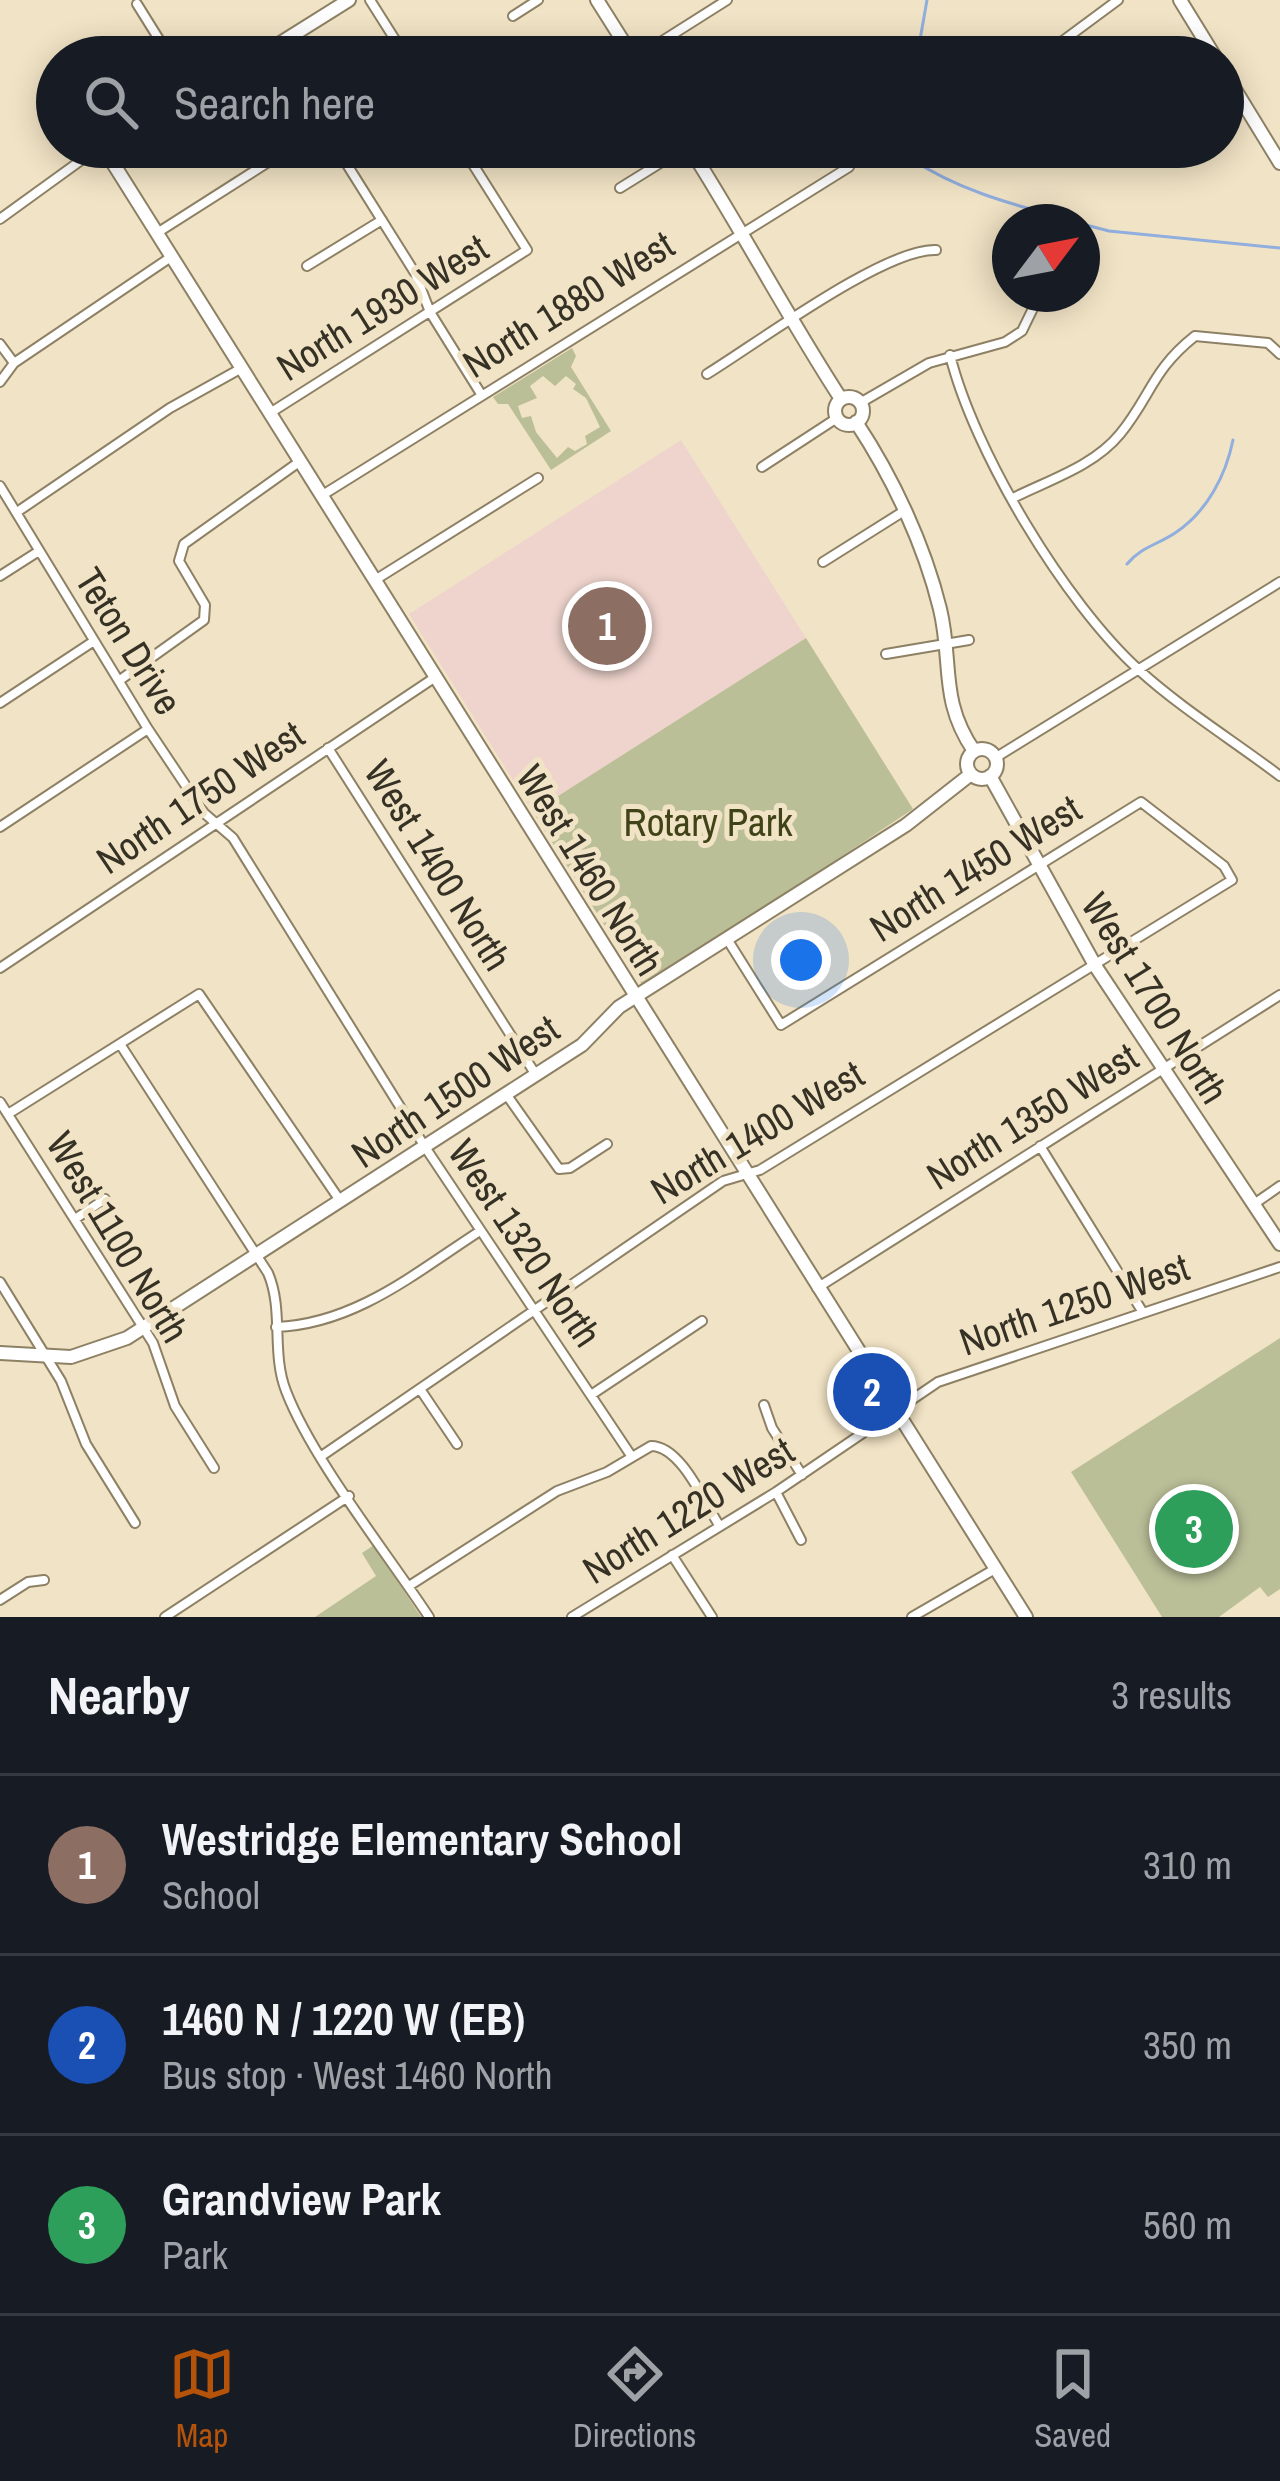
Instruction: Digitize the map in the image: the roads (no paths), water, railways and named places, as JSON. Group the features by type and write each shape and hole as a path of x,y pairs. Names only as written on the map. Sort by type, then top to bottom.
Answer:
{"street":[{"path":"292,36 349,0"},
{"path":"370,0 393,36"},
{"path":"513,16 538,0"},
{"path":"597,0 621,36"},
{"path":"669,36 728,0"},
{"path":"1070,36 1118,0"},
{"path":"1180,0 1202,36"},
{"path":"137,4 157,36"},
{"path":"1244,100 1276,146 1280,163"},
{"path":"0,219 70,168"},
{"name":"West 1460 North","path":"120,168 268,414 1026,1617"},
{"path":"157,233 259,168"},
{"path":"349,168 415,273 430,312 481,394"},
{"name":"North 1930 West","path":"268,414 527,250 476,168"},
{"path":"620,188 653,168"},
{"path":"702,168 841,399 837,418"},
{"name":"North 1880 West","path":"321,496 847,168"},
{"path":"308,266 382,220"},
{"path":"707,374 916,249 935,250"},
{"path":"0,382 14,363 171,257"},
{"path":"841,399 860,403 950,355 1005,342 1022,331 1031,312"},
{"path":"1013,498 1108,447 1133,416 1164,360 1195,336 1268,343 1280,354"},
{"path":"0,344 14,363"},
{"path":"950,355 962,398 1013,498 1080,608 1141,671 1280,776"},
{"path":"17,512 170,408 240,369"},
{"path":"860,403 856,422 904,512 941,614 945,684 959,729 974,751"},
{"path":"762,466 837,418 856,422"},
{"path":"120,680 200,625 206,614 179,554 184,544 299,462"},
{"path":"374,580 538,478"},
{"name":"Teton Drive","path":"0,486 148,729 204,813 216,821"},
{"path":"823,562 904,512"},
{"path":"0,576 39,550"},
{"path":"995,758 988,750 974,751 968,759 971,774 990,776 995,758 1280,582"},
{"path":"0,703 94,640"},
{"path":"886,654 969,640"},
{"name":"North 1750 West","path":"0,968 434,677"},
{"path":"0,827 148,729"},
{"name":"West 1400 North","path":"328,748 536,1075"},
{"name":"North 1500 West","path":"0,1352 45,1357 102,1351 143,1328 536,1075 635,999 905,825 971,774"},
{"name":"West 1700 North","path":"990,776 1096,967 1280,1244"},
{"name":"North 1450 West","path":"727,939 781,1024 1142,802 1224,866 1232,880"},
{"name":"West 1320 North","path":"216,821 244,857 425,1147 630,1454"},
{"name":"North 1400 West","path":"323,1455 723,1181 745,1175 1096,967 1232,880"},
{"path":"8,1114 199,994 341,1202"},
{"name":"North 1350 West","path":"816,1289 1280,995"},
{"path":"120,1044 272,1284 284,1385 323,1455 429,1617"},
{"path":"506,1094 559,1169 570,1168 607,1144"},
{"name":"West 1100 North","path":"0,1102 160,1356 175,1406 214,1468"},
{"path":"1040,1147 1142,1311"},
{"path":"1253,1204 1280,1186"},
{"path":"75,1219 106,1199"},
{"path":"276,1327 311,1325 354,1311 481,1231"},
{"name":"North 1250 West","path":"894,1412 938,1382 1280,1267"},
{"path":"0,1282 73,1402 92,1454 134,1522"},
{"path":"591,1395 702,1321"},
{"path":"420,1388 457,1444"},
{"path":"764,1405 772,1428 802,1475"},
{"name":"North 1220 West","path":"572,1617 776,1492 894,1412"},
{"path":"409,1586 556,1491 607,1472 630,1454 660,1445 680,1465 719,1525"},
{"path":"776,1492 801,1540"},
{"path":"165,1617 350,1496"},
{"path":"672,1556 712,1617"},
{"path":"911,1617 995,1569"},
{"path":"0,1600 28,1582 44,1580"}],"waterway":[{"path":"921,36 927,0"},
{"path":"928,168 1014,204"},
{"path":"1100,229 1280,248"},
{"path":"1127,564 1197,515 1220,479 1233,440"}],"place":[{"name":"Westridge Elementary School","path":"607,626"},
{"name":"1460 N / 1220 W (EB)","path":"872,1392"},
{"name":"Grandview Park","path":"1194,1529"}],"park label":[{"name":"Rotary Park","path":"708,822"}]}
